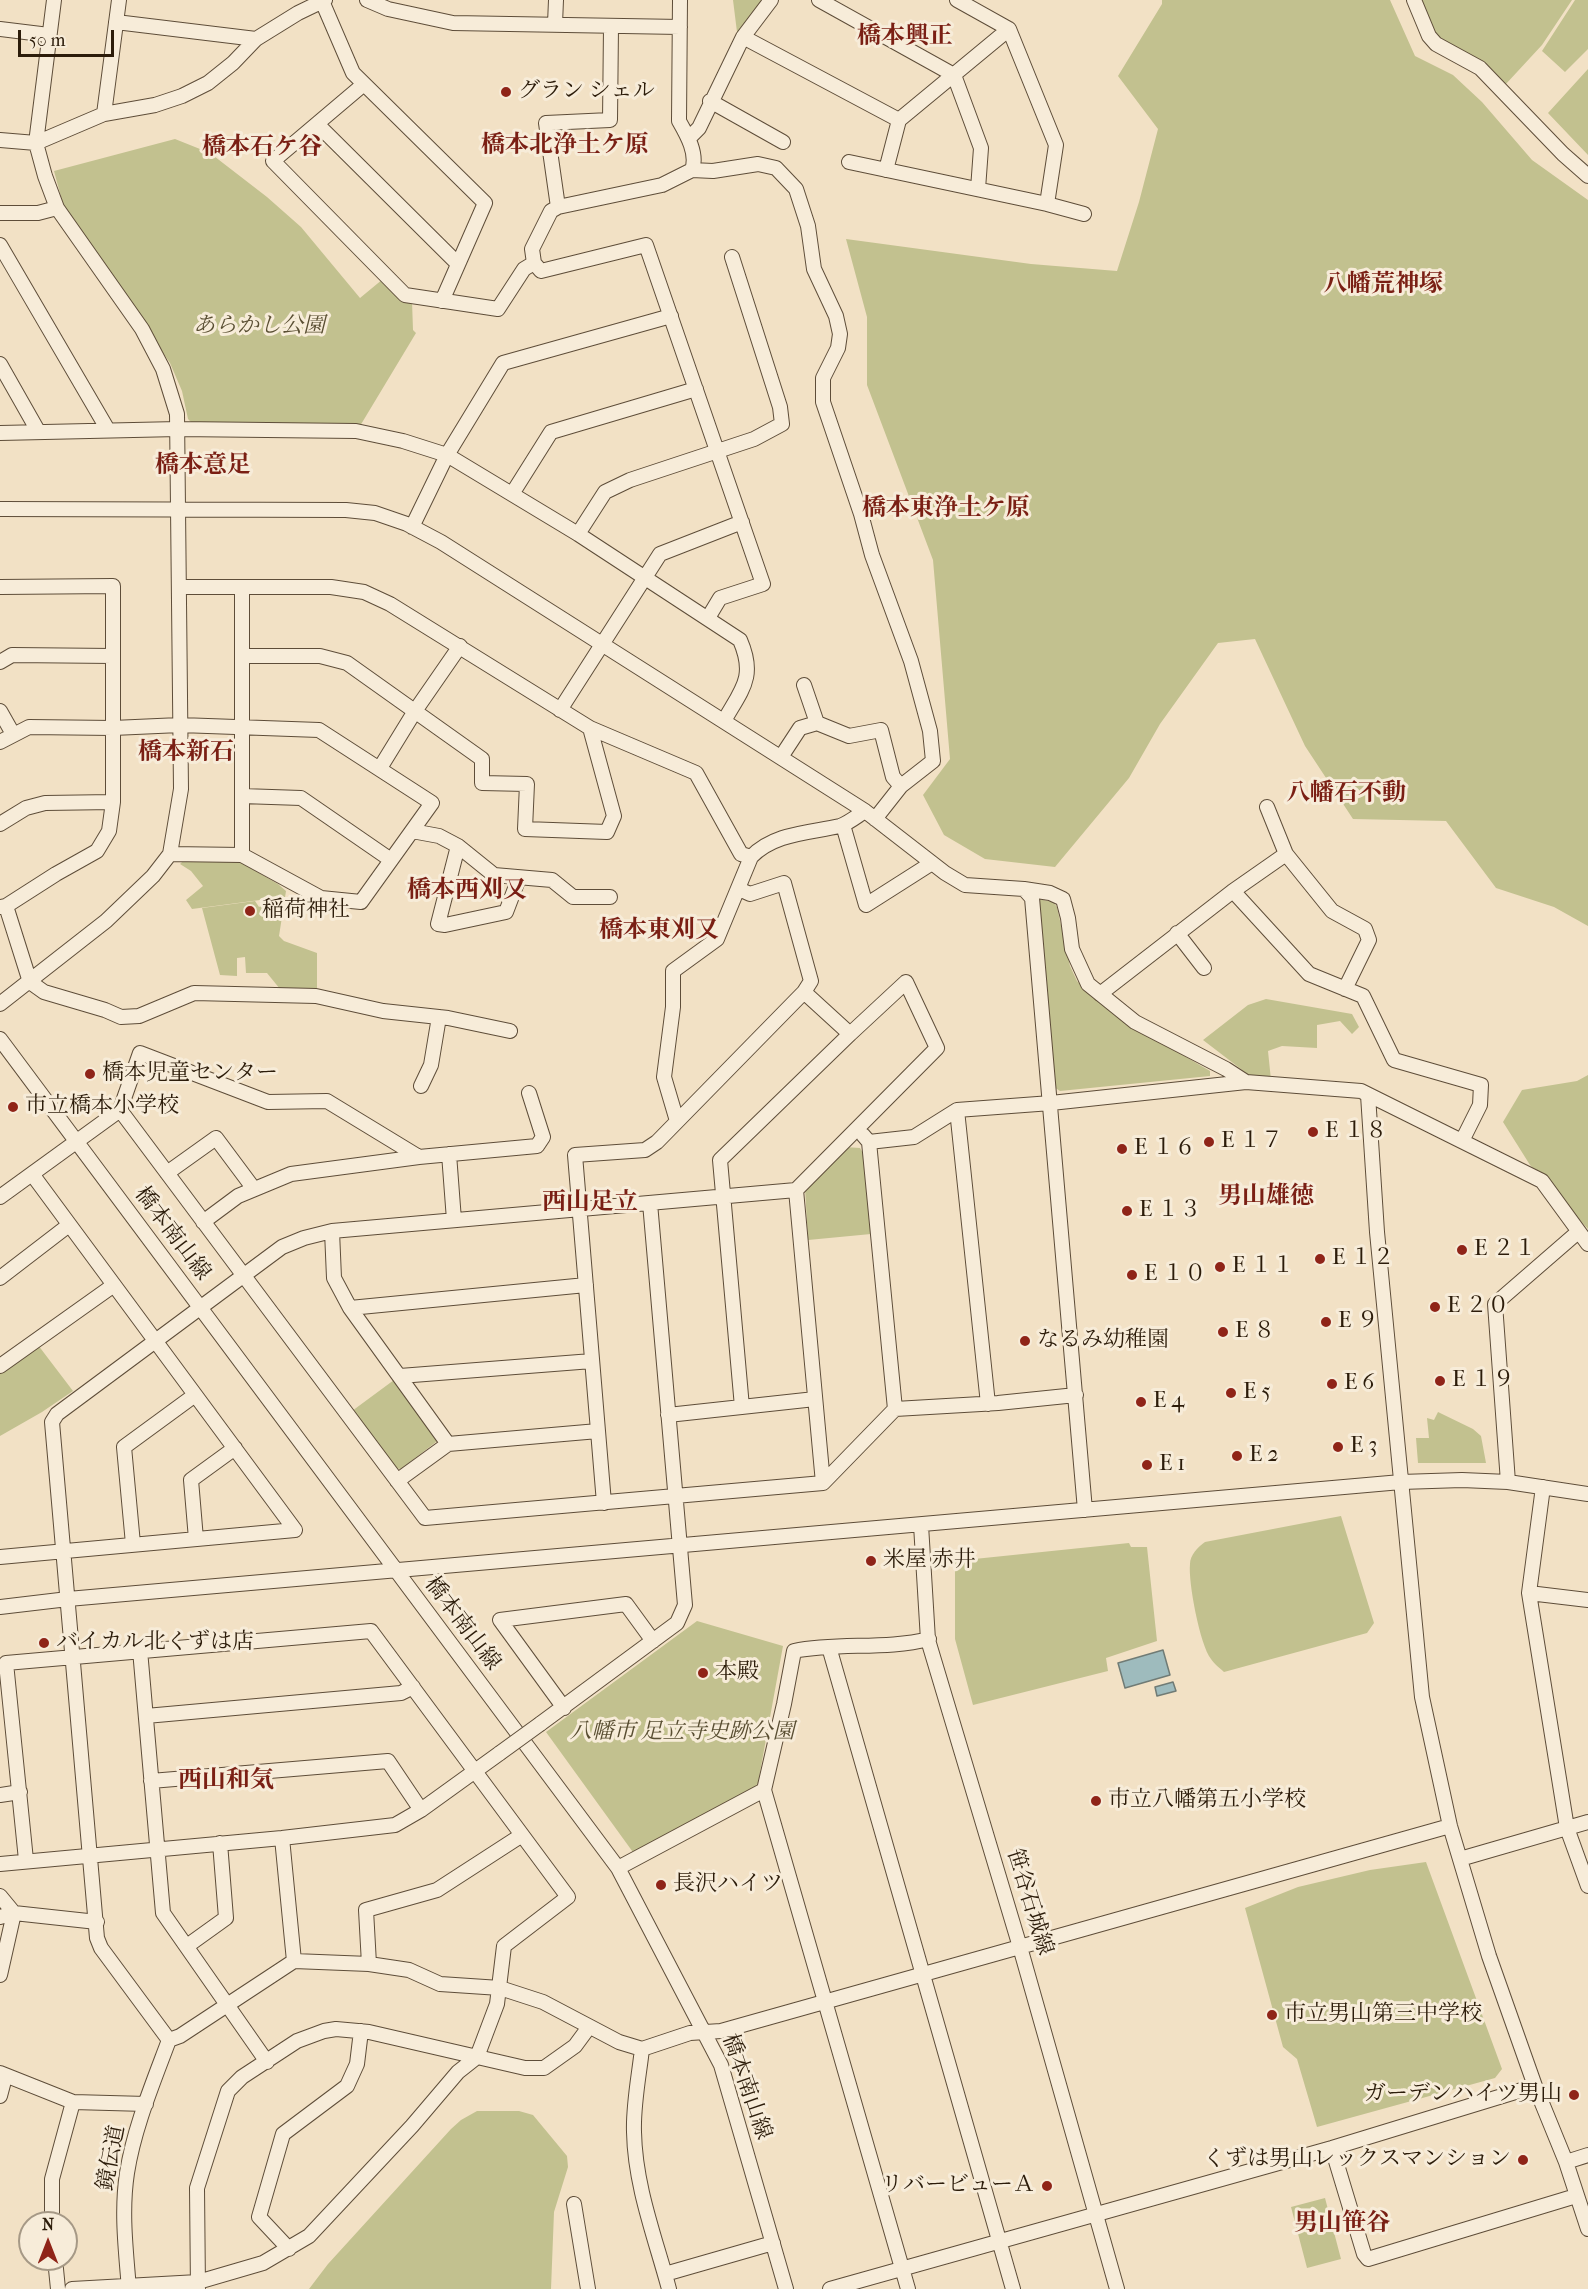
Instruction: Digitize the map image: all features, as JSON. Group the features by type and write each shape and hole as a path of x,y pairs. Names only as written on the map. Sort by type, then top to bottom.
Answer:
{"street":[{"path":"0,1004 106,921 153,876 170,854 181,789 177,414 163,369 142,329 57,208 45,176 36,143 54,0"},
{"path":"104,114 119,0"},
{"path":"367,0 388,9 453,23 680,27"},
{"path":"555,24 556,0"},
{"path":"680,0 679,121 689,138 694,164 692,170"},
{"path":"689,138 699,128 710,101 743,37 771,0"},
{"path":"819,0 954,75 981,148 978,189"},
{"path":"957,0 1009,29 1056,145 1047,204"},
{"path":"1414,0 1429,36 1436,44 1480,68 1563,154 1588,176"},
{"path":"0,140 36,143 104,114 155,105 182,96 208,84 256,39 298,13 323,1 353,73 485,203 442,301"},
{"path":"116,22 256,39"},
{"path":"558,207 546,123 610,120 611,27"},
{"path":"0,29 49,35"},
{"path":"886,170 899,120 1009,29"},
{"path":"743,37 899,120"},
{"path":"364,84 273,161 405,295 498,309 524,269 534,263"},
{"path":"710,101 783,142"},
{"path":"317,124 458,264"},
{"path":"849,162 1084,214"},
{"path":"677,1120 664,1077 673,1007 673,971 717,939 751,857 771,842 811,830 843,825 870,815 901,786 933,761 930,731 911,661 872,555 861,514 823,402 823,378 838,348 840,334 836,316 814,269 808,225 796,189 776,168 758,164 712,171 692,170 662,184 558,207 552,211 532,249 534,263 542,271 646,245 763,584 720,598 708,618"},
{"path":"0,213 38,213 57,208"},
{"path":"0,245 108,430"},
{"path":"578,534 605,492 630,480 717,450 754,440 782,424 780,407 732,257"},
{"path":"412,527 447,455 502,363 671,316"},
{"path":"0,364 38,431"},
{"path":"512,494 551,432 696,389"},
{"path":"0,432 178,429 356,431 403,441 447,455 578,534 740,640 748,657 748,671 744,686 724,721"},
{"path":"0,508 346,510 375,513 412,527 441,542 870,815 965,885 1024,889 1050,893 1063,899 1072,950 1088,984 1135,1022 1218,1064 1246,1082"},
{"path":"560,710 660,554 742,522"},
{"path":"0,587 113,586 113,802 109,831 97,851 3,907 30,982 44,992 121,1017 139,1016 194,993 316,996 383,1011 439,1017 510,1031"},
{"path":"242,587 242,855"},
{"path":"179,588 331,587 364,592 390,604 590,728 696,773 741,854 751,857"},
{"path":"380,768 415,711 460,646"},
{"path":"0,662 12,655 113,656"},
{"path":"242,656 320,656 347,663 482,759 482,783 527,784 525,829 607,832 614,816 590,728"},
{"path":"804,685 817,723"},
{"path":"0,711 14,734"},
{"path":"781,758 800,728 817,723 849,736 881,730 893,777 901,786"},
{"path":"0,742 29,726 113,728 180,725 319,730 432,803 361,903 321,898 242,855 170,854"},
{"path":"242,796 301,798 391,860"},
{"path":"0,824 26,808 45,803 113,802"},
{"path":"1267,807 1286,854 1332,911 1365,929 1369,940 1345,988"},
{"path":"843,825 866,906 932,862"},
{"path":"412,831 439,836 458,846 494,875 552,880 573,897 610,897"},
{"path":"458,846 438,924 445,925 506,912 519,878"},
{"path":"1100,994 1177,933 1286,854"},
{"path":"604,1503 575,1155 645,1150 657,1142 804,992 811,981 784,883 750,894 739,889"},
{"path":"1024,889 1032,898 1086,1510"},
{"path":"1233,891 1309,974 1363,996 1394,1060 1481,1085 1480,1105 1462,1141"},
{"path":"1177,933 1204,968"},
{"path":"742,1407 723,1196 720,1160 906,982 938,1048 796,1190 723,1196 332,1231 303,1238 282,1247 242,1275 57,1414 52,1422 97,1938 101,1948 169,2040 180,2037 294,1961 369,1964 410,1970 440,1984 500,1988 543,2002 619,2042 642,2049 690,2033 721,2031 1450,1826"},
{"path":"804,992 850,1034"},
{"path":"422,1086 431,1065 439,1017"},
{"name":"橋本南山線","path":"0,1039 618,1868 721,2065 786,2289"},
{"path":"0,1197 120,1110 140,1053 268,1102 327,1101 419,1157"},
{"path":"869,1142 914,1137 957,1110 1051,1103 1246,1082 1361,1091 1542,1181 1588,1244"},
{"path":"203,1222 238,1196 291,1174 419,1157 537,1146 543,1137 529,1093"},
{"path":"1368,1095 1377,1232 1422,1697 1450,1826 1489,1956 1535,2086 1566,2162 1588,2229"},
{"path":"120,1110 425,1518 823,1483 895,1409 988,1404 1076,1395"},
{"path":"957,1110 988,1404"},
{"path":"858,1128 869,1142 895,1409"},
{"path":"167,1173 216,1138 254,1189"},
{"path":"449,1154 454,1220"},
{"path":"0,1557 295,1530 32,1174"},
{"path":"796,1190 823,1483"},
{"path":"0,1864 282,1838 395,1825 421,1810 564,1708 677,1623 685,1605 650,1203"},
{"path":"0,1278 69,1225"},
{"path":"332,1231 334,1278 350,1308 448,1444"},
{"path":"1508,1482 1495,1304 1578,1232"},
{"path":"0,1366 114,1285"},
{"path":"350,1308 586,1285"},
{"path":"400,1376 592,1361"},
{"path":"133,1544 124,1447 195,1395"},
{"path":"668,1415 816,1399"},
{"path":"397,1481 448,1444 598,1431"},
{"path":"196,1539 191,1480 234,1448"},
{"path":"0,1607 68,1599 1401,1482 1462,1480 1508,1482 1588,1494"},
{"path":"1544,1487 1529,1593 1567,1828 1588,1886"},
{"name":"笹谷石城線","path":"921,1525 929,1639 1118,2289"},
{"path":"1529,1593 1588,1600"},
{"path":"564,1708 500,1620 626,1604 653,1641"},
{"path":"26,1860 20,1792 7,1731 3,1663 371,1630 568,1897 504,1946 497,2004 477,2057 458,2072 412,2126 309,2235 290,2249 263,2263 198,2286 72,2289"},
{"path":"908,2289 764,1790 794,1652 815,1647 908,1644 929,1639"},
{"path":"828,1647 1013,2289"},
{"path":"140,1650 163,1913 267,2062"},
{"path":"146,1716 401,1693 413,1687"},
{"path":"152,1781 388,1761 421,1810"},
{"path":"618,1868 764,1790"},
{"path":"0,1795 20,1792"},
{"path":"1460,1859 1588,1822"},
{"path":"369,1964 366,1910 437,1890 522,1835"},
{"path":"282,1838 294,1961"},
{"path":"187,1946 226,1918 220,1843"},
{"path":"0,1896 14,1914"},
{"path":"0,1917 14,1914 97,1922"},
{"path":"0,1975 14,1914"},
{"path":"198,2286 197,2188 228,2091 242,2077 297,2041 324,2031 361,2031 525,2068 544,2068 575,2046 589,2027"},
{"path":"290,2249 259,2217 283,2134 347,2086 357,2064 361,2031"},
{"name":"鏡伝道","path":"129,2287 124,2212 128,2172 146,2104 169,2040"},
{"path":"642,2049 634,2131 635,2142 643,2203 669,2289"},
{"path":"0,2096 2,2075 73,2102 146,2104"},
{"path":"830,2289 1332,2148 1535,2086"},
{"path":"52,2211 52,2178 73,2102"},
{"path":"1332,2148 1364,2254 1368,2259 1576,2196"},
{"path":"1566,2162 1588,2155"},
{"path":"574,2204 588,2289"},
{"path":"665,2274 773,2243"},
{"path":"56,2271 58,2289"}],"green space":[{"path":"733,0 765,0 738,40"},
{"path":"1162,0 1390,0 1415,56 1453,75 1482,102 1532,160 1588,200 1588,926 1554,907 1496,888 1446,821 1353,819 1305,746 1255,639 1218,643 1160,724 1129,778 1055,867 985,859 944,835 923,795 950,759 933,560 867,385 867,317 846,239 1031,264 1117,271 1139,202 1158,129 1118,76 1162,4"},
{"path":"1421,0 1572,0 1542,45 1505,85 1485,65 1439,37 1434,31"},
{"path":"1575,0 1588,0 1588,49 1565,72 1542,51"},
{"path":"1588,69 1588,155 1548,113"},
{"name":"あらかし公園","path":"175,139 210,153 267,197 301,227 360,298 383,279 412,301 413,330 416,333 360,426 193,424 188,419 182,391 170,363 64,208 54,171"},
{"path":"183,861 240,862 286,891 279,936 284,941 317,953 317,989 280,989 267,973 246,973 245,957 237,958 237,976 220,975 202,908 255,901 259,907 261,906 260,900 192,909 186,900 203,886 191,871 180,864"},
{"path":"1038,899 1053,902 1057,907 1070,966 1077,981 1114,1015 1210,1071 1210,1076 1060,1091 1054,1087"},
{"path":"1266,999 1352,1014 1359,1027 1352,1034 1340,1021 1317,1025 1317,1048 1282,1046 1268,1051 1271,1080 1250,1076 1203,1040 1248,1005"},
{"path":"1588,1075 1588,1229 1530,1165 1503,1122 1522,1090 1577,1081"},
{"path":"845,1147 860,1148 864,1155 871,1234 808,1240 805,1188"},
{"path":"38,1345 73,1391 0,1436 0,1373"},
{"path":"394,1380 437,1436 436,1442 401,1469 393,1468 352,1411"},
{"path":"1438,1412 1473,1429 1481,1436 1486,1463 1418,1463 1416,1438 1429,1438 1427,1418 1434,1420"},
{"path":"1341,1516 1374,1623 1367,1633 1224,1672 1212,1661 1199,1628 1190,1573 1191,1557 1205,1542"},
{"path":"1129,1543 1131,1547 1147,1547 1157,1641 1106,1658 1108,1671 973,1705 955,1639 955,1561"},
{"name":"八幡市 足立寺史跡公園","path":"697,1621 783,1646 758,1783 754,1788 635,1855 546,1732"},
{"path":"1426,1862 1502,2069 1495,2078 1317,2127 1297,2059 1283,2047 1245,1908 1298,1887 1370,1870"},
{"path":"477,2111 519,2111 533,2115 567,2156 568,2167 554,2212 551,2289 309,2289 328,2264 451,2129"},
{"path":"1325,2198 1341,2259 1307,2268 1291,2207"}],"water":[{"path":"1163,1650 1170,1675 1125,1688 1118,1663"},
{"path":"1173,1682 1176,1691 1157,1696 1155,1687"}],"place":[{"name":"グラン シェル","path":"506,92"},
{"name":"稲荷神社","path":"250,911"},
{"name":"橋本児童センター","path":"90,1074"},
{"name":"市立橋本小学校","path":"13,1107"},
{"name":"E １８","path":"1313,1132"},
{"name":"E １７","path":"1209,1142"},
{"name":"E １６","path":"1122,1149"},
{"name":"E １３","path":"1127,1211"},
{"name":"E ２１","path":"1462,1250"},
{"name":"E １２","path":"1320,1259"},
{"name":"E １１","path":"1220,1267"},
{"name":"E １０","path":"1132,1275"},
{"name":"E ２０","path":"1435,1307"},
{"name":"E ９","path":"1326,1322"},
{"name":"E ８","path":"1223,1332"},
{"name":"なるみ幼稚園","path":"1025,1341"},
{"name":"E １９","path":"1440,1381"},
{"name":"E 6","path":"1332,1384"},
{"name":"E 5","path":"1231,1393"},
{"name":"E 4","path":"1141,1402"},
{"name":"E 3","path":"1338,1447"},
{"name":"E 2","path":"1237,1456"},
{"name":"E 1","path":"1147,1465"},
{"name":"米屋 赤井","path":"871,1561"},
{"name":"バイカル北くずは店","path":"44,1643"},
{"name":"本殿","path":"703,1673"},
{"name":"市立八幡第五小学校","path":"1096,1801"},
{"name":"長沢ハイツ","path":"661,1885"},
{"name":"市立男山第三中学校","path":"1272,2015"},
{"name":"ガーデンハイツ男山","path":"1574,2095"},
{"name":"くずは男山レックスマンション","path":"1523,2160"},
{"name":"リバービューＡ","path":"1047,2186"}],"district":[{"name":"橋本興正","path":"905,37"},
{"name":"橋本北浄土ケ原","path":"565,146"},
{"name":"橋本石ケ谷","path":"262,148"},
{"name":"八幡荒神塚","path":"1383,285"},
{"name":"橋本意足","path":"203,466"},
{"name":"橋本東浄土ケ原","path":"946,509"},
{"name":"橋本新石","path":"186,753"},
{"name":"八幡石不動","path":"1346,794"},
{"name":"橋本西刈又","path":"467,891"},
{"name":"橋本東刈又","path":"659,931"},
{"name":"男山雄徳","path":"1266,1197"},
{"name":"西山足立","path":"590,1203"},
{"name":"西山和気","path":"226,1781"},
{"name":"男山笹谷","path":"1342,2224"}]}
